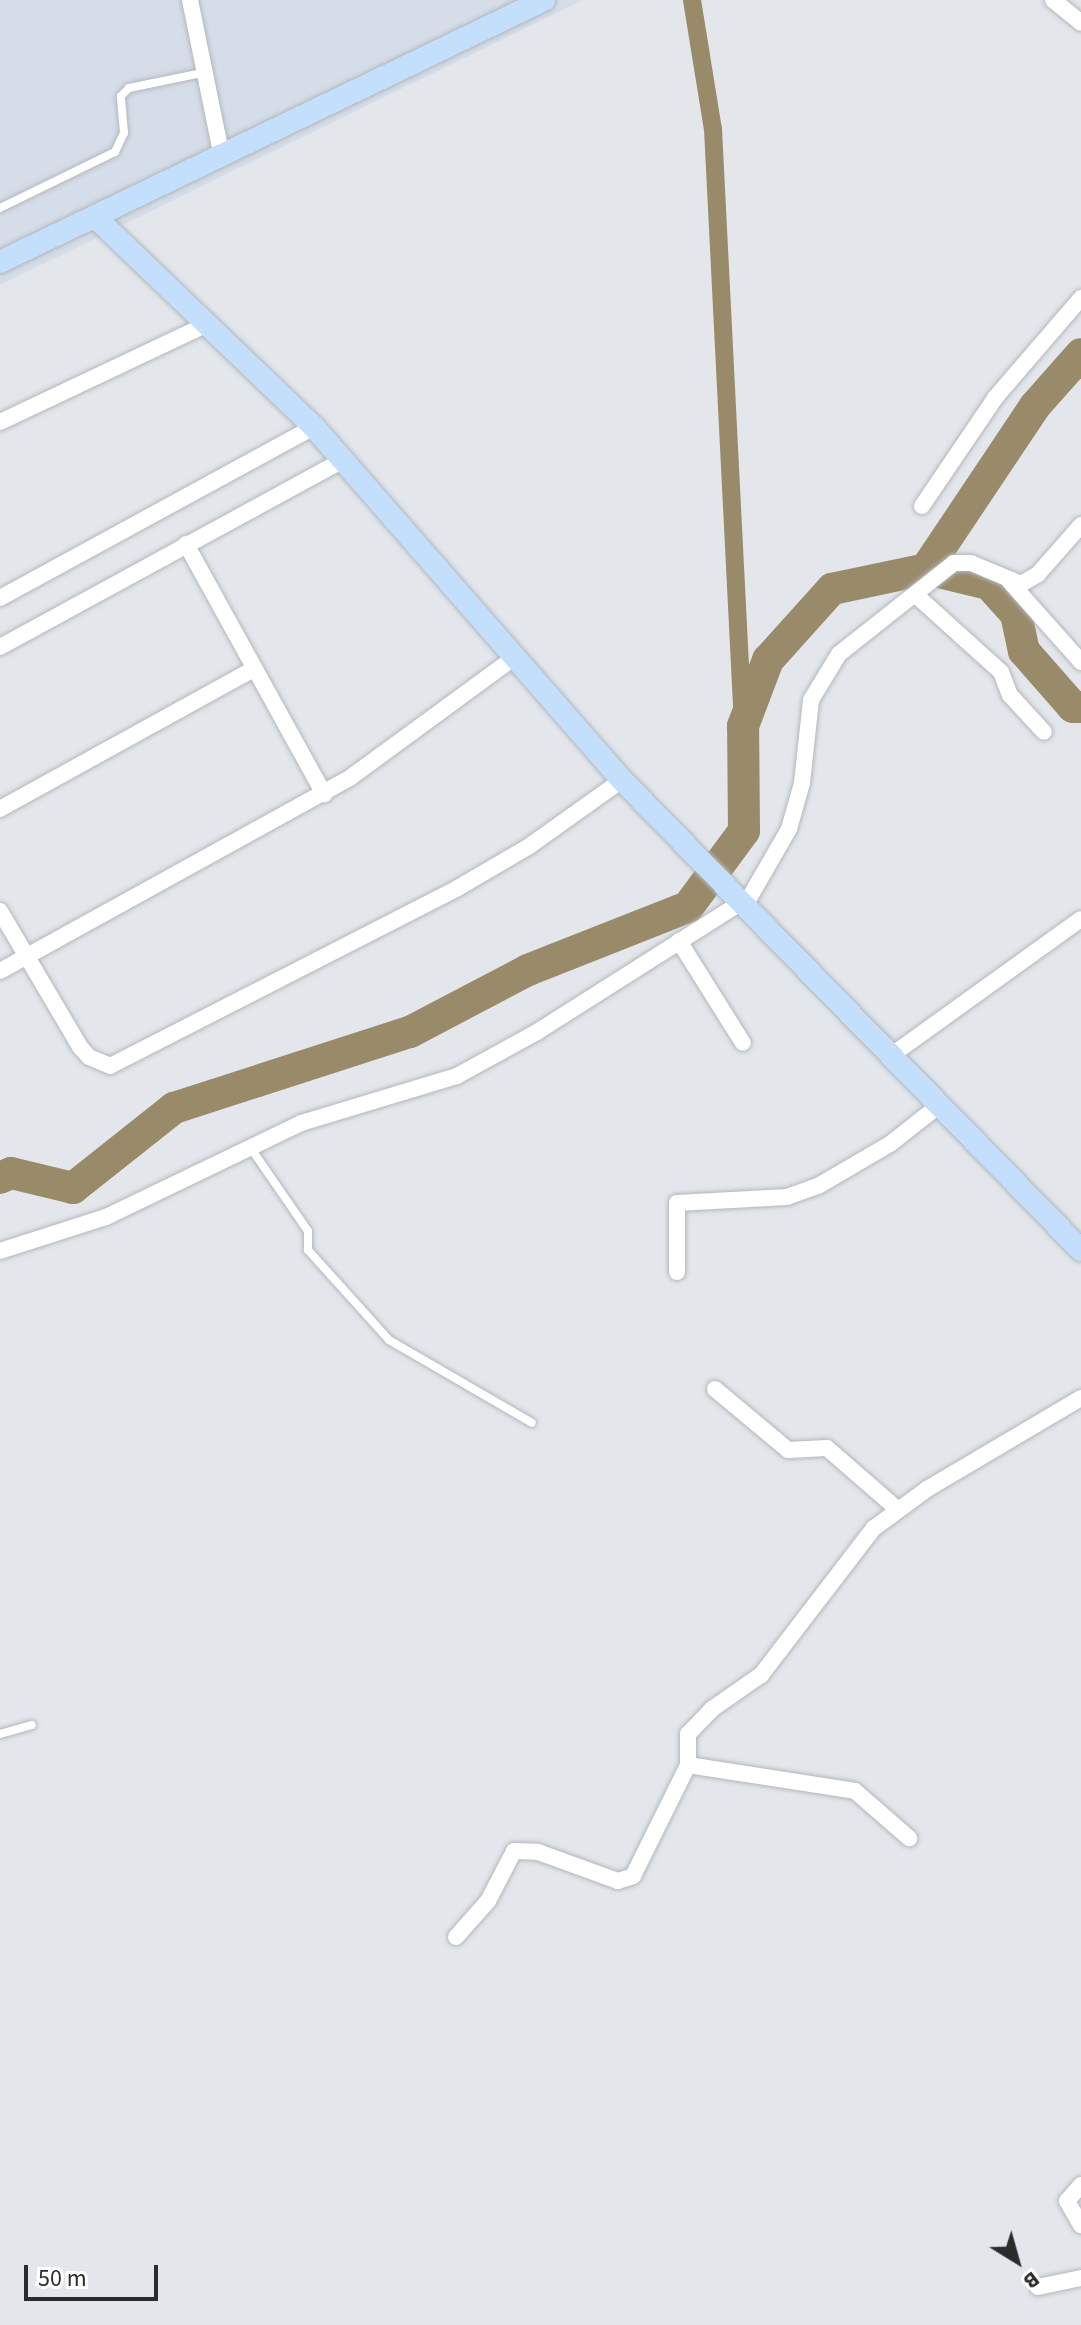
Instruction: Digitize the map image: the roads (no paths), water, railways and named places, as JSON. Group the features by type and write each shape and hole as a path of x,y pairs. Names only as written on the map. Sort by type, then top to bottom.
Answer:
{"street":[{"path":"190,0 202,73 221,153"},
{"path":"0,262 544,0"},
{"path":"1053,0 1081,23"},
{"path":"95,217 345,459 512,659 622,780 937,1107 1081,1250"},
{"path":"922,506 995,398 1081,298"},
{"path":"0,422 207,324"},
{"path":"0,598 314,427"},
{"path":"0,647 345,459"},
{"path":"0,1251 106,1217 249,1146 334,1112 457,1076 740,903 789,829 818,684 869,626 926,589 961,561 1021,584 1038,574 1081,525"},
{"path":"186,544 324,794"},
{"path":"1010,582 1081,662"},
{"path":"926,589 1001,672 1010,695 1044,732"},
{"path":"0,971 324,794 390,751 512,659"},
{"path":"0,809 254,669"},
{"path":"0,911 24,958 89,1057 110,1066 122,1063 456,889 528,847 622,780"},
{"path":"889,1057 1081,919"},
{"path":"679,941 743,1043"},
{"path":"677,1272 677,1203 787,1197 818,1186 879,1152 937,1107"},
{"path":"715,1389 788,1450 827,1448 896,1508"},
{"path":"456,1937 484,1907 514,1851 538,1852 618,1881 629,1880 688,1765 685,1740 694,1727 761,1675 849,1558 896,1508 1081,1398"},
{"path":"688,1765 855,1791 909,1838"},
{"path":"1081,2185 1067,2201 1081,2225"},
{"path":"1038,2287 1081,2278"}],"lane":[{"path":"0,208 115,152 124,133 121,96 129,88 202,73"},
{"path":"249,1146 308,1231 308,1250 389,1340 532,1423"},
{"path":"0,1734 32,1725"}],"waterway":[{"path":"692,0 713,129 743,726"},
{"path":"926,569 1035,406 1081,354"},
{"path":"0,1178 11,1173 73,1188 174,1108 410,1032 528,970 688,907 744,831 743,726 768,660 832,589 926,569 989,584 1016,614 1024,651 1073,707 1081,707"}]}
